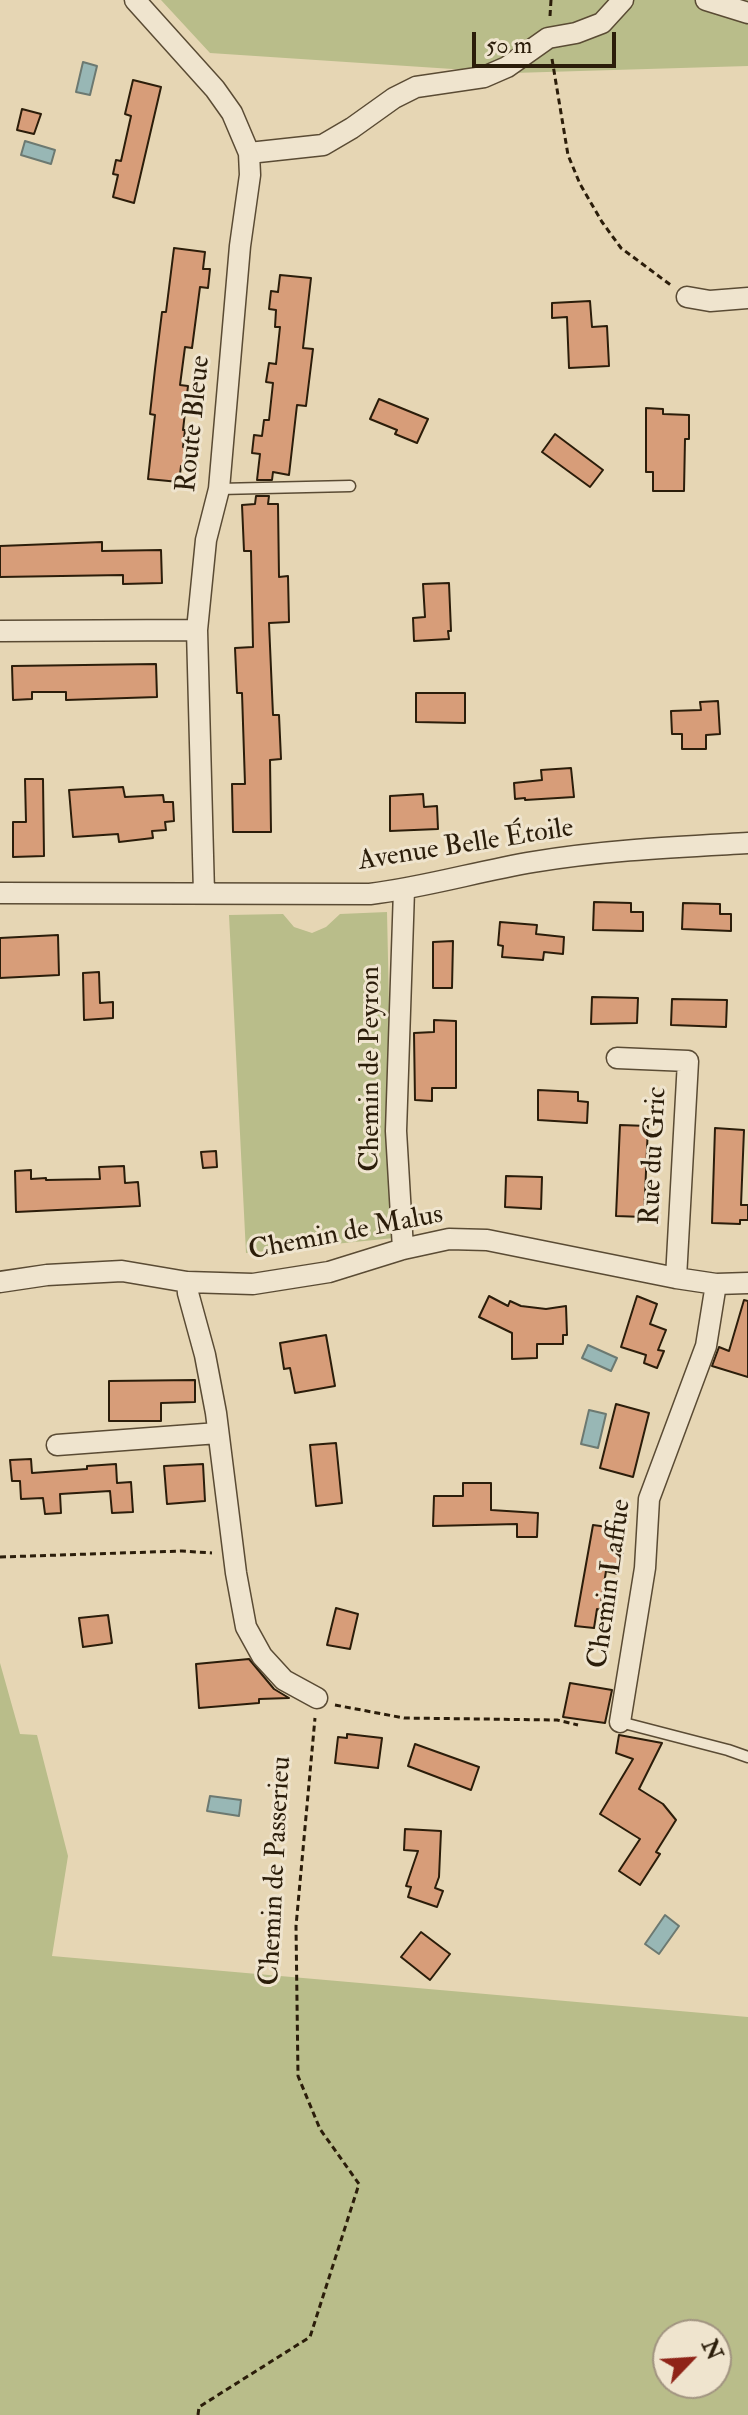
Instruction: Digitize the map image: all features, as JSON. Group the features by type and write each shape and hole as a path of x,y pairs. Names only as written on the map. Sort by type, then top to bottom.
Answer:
{"street":[{"name":"Route Bleue","path":"135,0 215,89 232,113 249,153 250,175 240,246 219,489 206,540 197,630 204,893"},
{"path":"249,153 323,145 374,110 416,87 484,77 507,67 548,38 576,33 602,23 623,0"},
{"path":"706,0 748,13"},
{"path":"687,297 710,301 748,298"},
{"path":"0,631 197,630"},
{"name":"Avenue Belle Étoile","path":"0,893 370,894 572,856 748,843"},
{"name":"Chemin de Peyron","path":"403,1249 396,1131 404,890"},
{"name":"Rue du Gric","path":"617,1058 688,1061 676,1278"},
{"name":"Chemin de Malus","path":"0,1282 47,1275 122,1271 187,1282 253,1284 329,1272 403,1249 449,1239 487,1240 716,1284 748,1283"},
{"path":"187,1282 205,1355 246,1627 262,1656 284,1680 317,1698"},
{"name":"Chemin Laffue","path":"620,1722 645,1568 649,1499 706,1346 716,1284"},
{"path":"57,1445 218,1433"}],"lane":[{"path":"219,489 350,486"},
{"name":"Chemin Laffue","path":"620,1722 748,1757"}],"path":[{"path":"548,38 568,155 580,184 621,248 687,297"},
{"path":"0,1557 182,1551 234,1554"},
{"path":"317,1698 346,1708 404,1718 557,1720 578,1725"},
{"name":"Chemin de Passerieu","path":"198,2415 199,2407 310,2337 359,2184 320,2129 298,2076 296,1926 317,1698"}],"green space":[{"path":"161,0 748,0 748,66 513,73 210,53"},
{"path":"387,912 394,1238 246,1253 229,915 283,914 294,927 312,933 326,927 340,914"},
{"path":"0,1663 20,1734 37,1735 68,1856 52,1956 748,2017 748,2415 0,2415"}],"water":[{"path":"83,62 97,66 90,95 76,92"},
{"path":"25,141 55,150 51,164 21,155"},
{"path":"588,1345 617,1358 611,1371 582,1358"},
{"path":"589,1410 606,1414 598,1448 581,1444"},
{"path":"210,1796 241,1800 239,1816 207,1811"},
{"path":"665,1915 679,1926 659,1954 645,1944"}],"building":[{"path":"133,80 161,87 134,203 113,197 118,175 113,174 116,160 121,161 131,116 125,114"},
{"path":"22,109 41,114 34,134 17,130"},
{"path":"174,248 205,252 203,269 210,269 208,288 200,287 192,348 185,347 180,385 188,386 183,447 190,448 188,467 181,466 179,482 148,479 155,415 150,414 155,369"},
{"path":"280,275 311,278 303,348 313,349 306,406 297,405 289,475 273,472 272,480 257,480 260,454 252,453 254,435 262,436 264,420 269,420 273,383 266,382 269,363 276,364 280,327 275,327 276,310 269,309 271,291 278,292"},
{"path":"590,301 592,327 607,326 609,366 569,368 567,317 552,318 552,303"},
{"path":"379,399 428,419 417,443 395,434 397,430 370,419"},
{"path":"646,408 663,409 663,414 689,415 689,439 685,439 684,491 653,491 653,472 646,472"},
{"path":"555,434 603,470 590,487 542,452"},
{"path":"256,496 269,496 268,504 278,504 279,577 288,576 289,622 269,623 273,715 279,715 281,759 270,760 271,832 233,832 232,784 245,784 242,693 237,693 235,648 253,647 251,551 244,551 242,505 255,504"},
{"path":"102,542 102,551 161,550 162,583 123,584 123,575 0,577 0,546"},
{"path":"449,583 449,639 414,641 413,618 425,617 423,584"},
{"path":"156,664 157,697 66,700 66,692 32,692 32,699 13,700 12,666"},
{"path":"416,693 465,693 465,723 416,722"},
{"path":"718,701 720,734 706,735 706,749 682,749 682,734 672,734 671,711 701,710 700,702"},
{"path":"571,768 574,797 515,799 514,783 542,780 541,770"},
{"path":"25,779 43,779 44,856 13,857 13,822 26,822"},
{"path":"123,787 125,797 163,795 164,802 173,802 174,821 165,822 166,830 152,831 153,838 119,842 118,834 73,837 69,790"},
{"path":"423,794 424,807 437,806 438,829 390,831 390,796"},
{"path":"594,902 631,903 631,912 643,912 643,931 593,930"},
{"path":"683,903 720,904 720,914 731,914 731,931 682,929"},
{"path":"500,922 537,925 536,934 564,937 563,954 544,952 543,960 502,957 503,946 498,945"},
{"path":"58,935 59,975 0,978 0,938"},
{"path":"453,941 452,988 433,988 433,942"},
{"path":"99,972 100,1003 113,1002 113,1018 84,1020 83,973"},
{"path":"592,997 638,998 637,1023 591,1024"},
{"path":"672,999 727,1000 726,1027 671,1025"},
{"path":"434,1020 456,1021 456,1088 432,1088 432,1101 415,1100 414,1033 434,1032"},
{"path":"538,1090 578,1092 578,1101 588,1102 587,1123 538,1120"},
{"path":"620,1125 648,1126 644,1217 616,1216"},
{"path":"715,1128 744,1130 741,1205 748,1205 748,1220 740,1220 740,1224 712,1223"},
{"path":"216,1151 217,1167 203,1168 201,1152"},
{"path":"124,1166 125,1183 138,1182 140,1206 16,1212 15,1171 31,1170 31,1179 100,1179 99,1167"},
{"path":"506,1176 542,1177 541,1209 505,1207"},
{"path":"489,1296 508,1306 510,1301 521,1306 546,1309 566,1306 567,1335 563,1335 563,1344 537,1344 537,1358 512,1359 512,1333 479,1317"},
{"path":"637,1296 657,1304 650,1324 666,1330 658,1350 664,1351 657,1368 644,1363 646,1355 621,1347"},
{"path":"744,1300 748,1301 748,1377 712,1366 719,1347 729,1351"},
{"path":"326,1335 335,1386 295,1393 290,1368 284,1369 280,1343"},
{"path":"195,1380 195,1402 161,1403 161,1421 109,1421 109,1381"},
{"path":"616,1404 649,1413 633,1477 600,1468"},
{"path":"336,1443 342,1503 316,1506 310,1445"},
{"path":"31,1459 32,1473 116,1464 117,1483 131,1482 133,1512 112,1513 110,1491 60,1494 61,1513 45,1514 43,1498 21,1499 20,1481 12,1481 10,1460"},
{"path":"203,1464 205,1501 167,1504 164,1466"},
{"path":"463,1483 491,1483 491,1510 538,1513 537,1537 517,1537 517,1524 433,1526 434,1496 463,1496"},
{"path":"593,1525 615,1528 609,1551 623,1553 618,1574 606,1571 594,1628 575,1626"},
{"path":"336,1608 358,1614 350,1649 327,1645"},
{"path":"108,1615 112,1643 83,1647 79,1618"},
{"path":"249,1659 274,1689 289,1698 199,1708 196,1664"},
{"path":"570,1683 612,1690 605,1723 563,1717"},
{"path":"347,1734 382,1738 378,1768 335,1763 338,1737 347,1738"},
{"path":"619,1735 662,1743 639,1789 663,1804 676,1820 656,1852 660,1854 640,1885 619,1871 640,1839 600,1814 633,1759 616,1753"},
{"path":"415,1744 479,1767 471,1790 408,1766"},
{"path":"405,1829 441,1831 439,1877 435,1888 443,1891 437,1907 408,1897 411,1887 406,1886 418,1851 404,1850"},
{"path":"421,1932 450,1954 430,1980 401,1957"}]}
